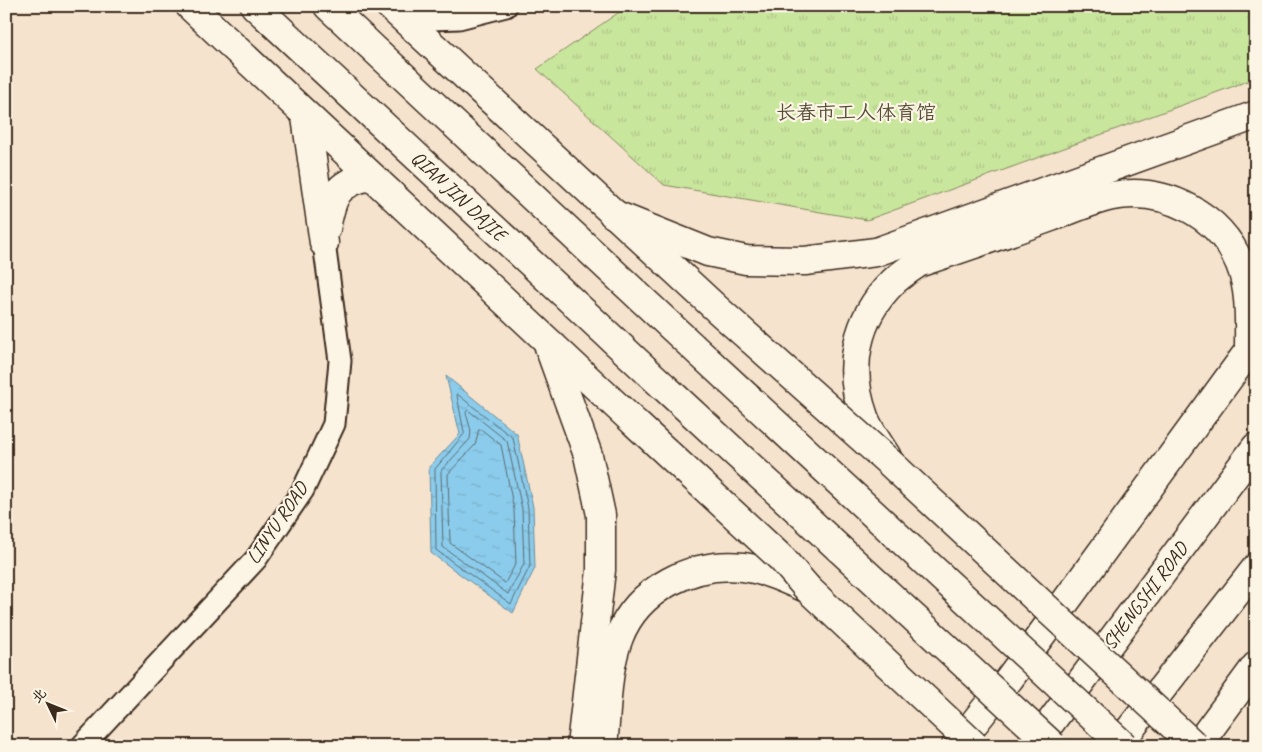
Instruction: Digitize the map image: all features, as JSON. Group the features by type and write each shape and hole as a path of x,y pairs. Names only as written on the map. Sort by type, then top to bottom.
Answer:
{"main road":[{"path":"190,6 306,117 782,559 808,589 975,746"},
{"name":"QIAN JIN DAJIE","path":"255,6 1053,746"},
{"path":"328,6 1124,746"},
{"path":"397,13 613,214 890,463 1196,746 1256,666"},
{"path":"613,214 708,252 746,260 805,261 876,252 1256,115"},
{"path":"306,117 324,243"},
{"path":"324,243 329,210 339,189 351,180 370,176"},
{"path":"890,463 864,418 854,374 859,336 873,308 894,282 918,263 1113,196 1149,195 1180,203 1207,219 1229,243 1240,265 1249,303 1252,346 1009,679 956,746"},
{"path":"548,343 588,455 600,515 601,570 596,745"},
{"name":"SHENGSHI ROAD","path":"1034,746 1256,447"},
{"path":"596,745 613,656 628,620 645,600 664,583 688,573 713,568 743,567 772,573 808,589"},
{"path":"1116,746 1256,568"}],"street":[{"path":"397,13 459,18 506,6"},
{"name":"LINYU ROAD","path":"82,746 256,559 303,490 334,424 340,361 324,243"}],"green space":[{"name":"长春市工人体育馆","path":"628,6 1256,6 1256,78 867,220 664,185 537,69"}],"water":[{"path":"446,376 517,434 533,507 535,568 513,613 431,553 429,467 460,434"}]}
